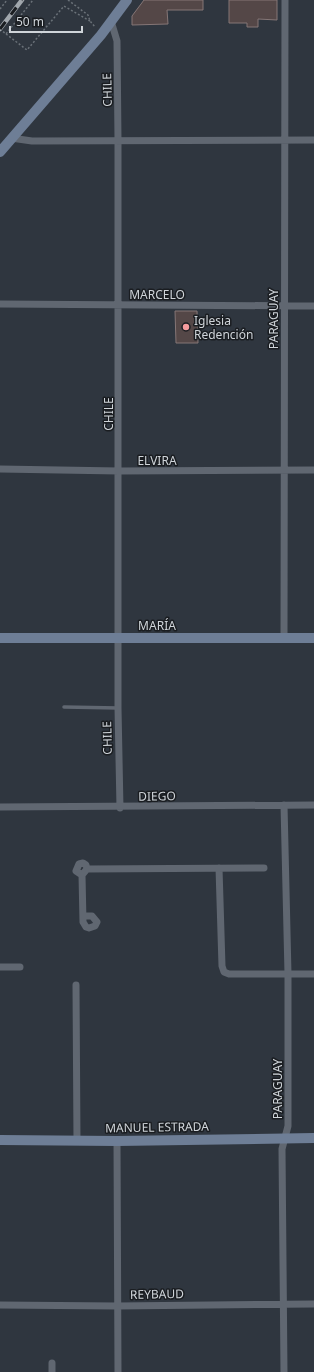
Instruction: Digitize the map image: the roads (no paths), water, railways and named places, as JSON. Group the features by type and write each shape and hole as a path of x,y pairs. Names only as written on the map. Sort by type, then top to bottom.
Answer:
{"street":[{"path":"0,152 101,35 127,0"},
{"name":"PARAGUAY","path":"284,638 283,470 285,0"},
{"name":"CHILE","path":"111,21 117,41 119,471 118,708 120,808"},
{"path":"11,138 32,141 314,140"},
{"name":"MARCELO","path":"0,304 314,306"},
{"name":"ELVIRA","path":"0,469 119,471 314,470"},
{"name":"MARÍA","path":"0,638 314,638"},
{"name":"PARAGUAY","path":"284,805 288,974 288,1126 282,1149 284,1372"},
{"name":"DIEGO","path":"0,807 120,808 314,805"},
{"path":"219,868 222,966 224,972 229,974 314,974"},
{"path":"84,916 85,872 264,868"},
{"path":"0,967 20,967"},
{"path":"76,985 77,1141"},
{"name":"MANUEL ESTRADA","path":"0,1140 118,1141 314,1138"},
{"path":"118,1141 118,1372"},
{"name":"REYBAUD","path":"0,1305 117,1306 314,1304"},
{"path":"52,1363 52,1372"}],"lane":[{"path":"64,707 118,708"}],"railway":[{"path":"0,29 22,0"}],"place":[{"name":"Iglesia Redención","path":"186,327"}]}
